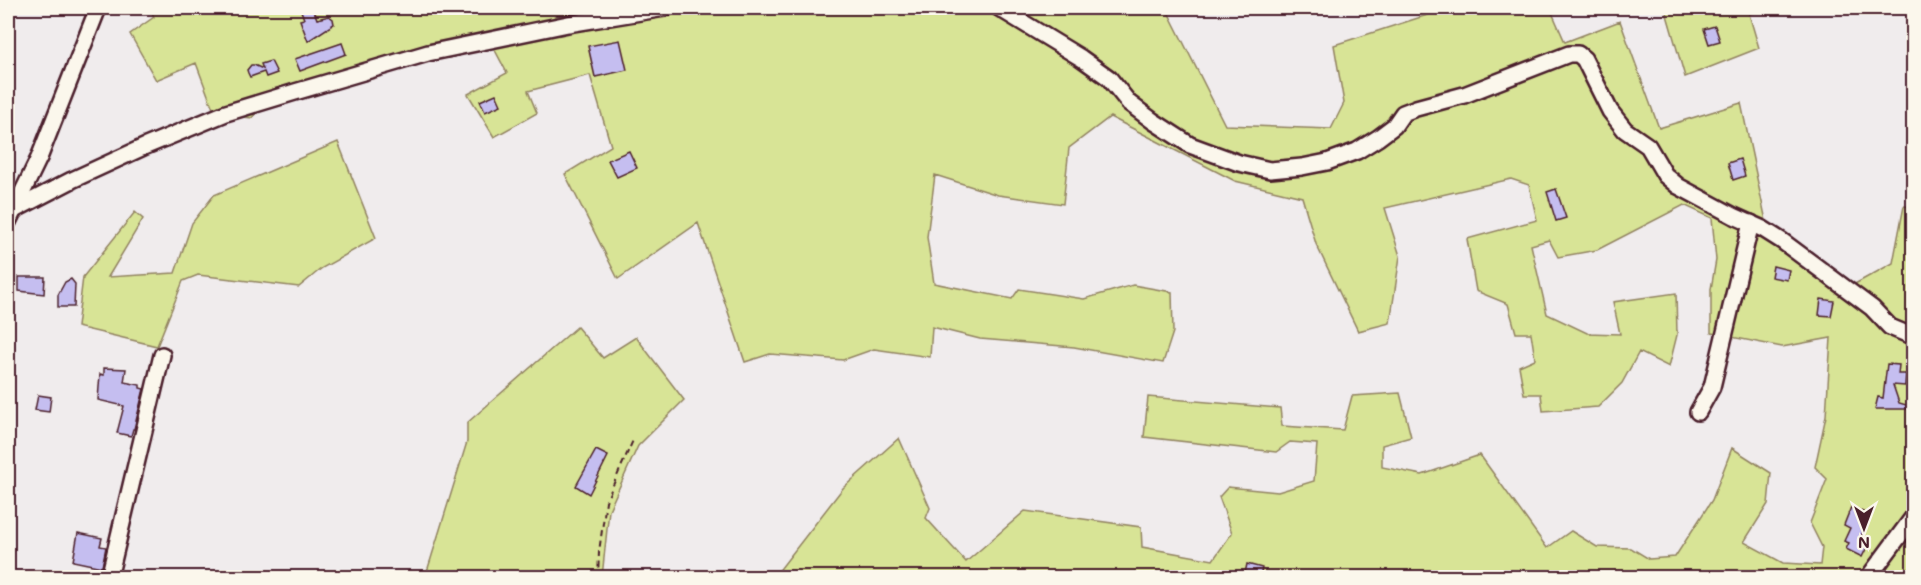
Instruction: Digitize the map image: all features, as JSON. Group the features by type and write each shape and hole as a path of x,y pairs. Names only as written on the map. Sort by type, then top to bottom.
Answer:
{"street":[{"path":"10,217 43,148 98,8"},
{"path":"10,217 72,180 226,113 428,53 665,8"},
{"path":"999,8 1081,58 1109,78 1129,103 1190,144 1239,163 1270,170 1327,162 1357,151 1394,126 1403,113 1464,95 1569,54 1578,54 1584,59 1624,130 1648,146 1665,175 1678,186 1763,229 1872,308 1890,327 1914,337"},
{"path":"1698,412 1712,387 1751,223"},
{"path":"109,578 162,355"},
{"path":"1868,578 1914,516"}],"path":[{"path":"598,578 606,501 634,438"}],"green space":[{"path":"150,8 1166,8 1225,125 1331,129 1344,103 1334,45 1449,8 1550,8 1565,42 1620,21 1659,128 1741,103 1766,221 1853,285 1893,263 1904,206 1913,207 1913,577 774,577 843,488 899,438 930,508 926,518 966,562 1025,511 1141,527 1142,547 1213,560 1232,533 1219,497 1228,487 1278,492 1314,481 1317,444 1290,442 1276,452 1144,437 1148,397 1280,408 1282,426 1343,430 1352,396 1400,393 1411,437 1382,445 1382,467 1422,475 1480,455 1547,548 1571,531 1597,547 1631,548 1649,559 1675,557 1712,500 1732,448 1771,473 1768,504 1744,542 1783,563 1820,565 1822,547 1810,523 1827,479 1815,467 1826,416 1831,338 1782,347 1711,333 1711,289 1716,260 1712,218 1684,205 1597,250 1558,257 1549,240 1531,245 1547,314 1587,333 1620,334 1613,302 1676,293 1677,335 1669,367 1639,352 1622,383 1598,407 1543,411 1541,394 1524,394 1519,366 1535,359 1531,333 1516,333 1508,304 1476,291 1467,239 1537,220 1529,185 1511,179 1385,208 1400,256 1390,323 1358,331 1316,244 1302,197 1235,181 1110,117 1069,148 1063,204 998,195 935,175 927,237 934,283 1012,299 1019,289 1084,299 1133,285 1172,292 1173,332 1163,363 1074,347 980,339 932,327 930,357 874,349 843,360 770,354 745,362 698,223 618,279 565,174 611,146 590,75 528,91 537,113 494,137 468,94 507,73 490,41 263,105 252,118 215,114 196,63 156,80 130,34 154,17"},
{"path":"1665,8 1771,8 1749,14 1759,48 1685,77"},
{"path":"338,142 376,238 322,268 299,287 198,275 183,281 157,346 77,327 83,277 135,212 143,219 108,277 175,273 192,223 214,195"},
{"path":"577,327 603,358 636,337 684,400 638,446 609,510 602,577 425,578 467,442 467,423"}],"building":[{"path":"300,8 313,8 317,19 329,16 333,19 334,24 308,41 300,20 304,19"},
{"path":"1715,26 1720,41 1709,44 1704,29"},
{"path":"620,40 627,70 595,77 588,46"},
{"path":"342,43 346,54 300,71 295,59"},
{"path":"271,61 277,73 266,77 264,72 250,77 247,70 251,65 263,69 261,64"},
{"path":"496,94 501,105 485,112 480,101"},
{"path":"629,151 637,168 617,177 608,160"},
{"path":"1740,159 1745,176 1733,180 1728,163"},
{"path":"1556,189 1566,218 1556,221 1547,192"},
{"path":"1773,266 1789,270 1787,280 1771,277"},
{"path":"19,277 45,277 44,294 19,291"},
{"path":"71,279 75,284 74,307 58,307 58,295 65,282"},
{"path":"1821,299 1834,301 1831,316 1819,315"},
{"path":"1887,364 1899,365 1898,374 1906,374 1905,386 1893,385 1899,403 1910,406 1909,409 1875,409 1878,397 1883,398"},
{"path":"104,368 126,369 124,382 140,385 140,388 144,389 131,436 117,433 124,406 98,400 100,374 104,375"},
{"path":"38,395 51,397 49,412 35,410"},
{"path":"596,450 608,456 589,494 576,486"},
{"path":"1851,507 1865,513 1862,519 1867,521 1861,537 1870,541 1862,557 1846,549 1849,543 1844,541 1850,528 1844,525"},
{"path":"78,533 102,538 100,546 106,547 102,567 73,561"},
{"path":"1247,564 1262,568 1260,578 1244,578"}]}
